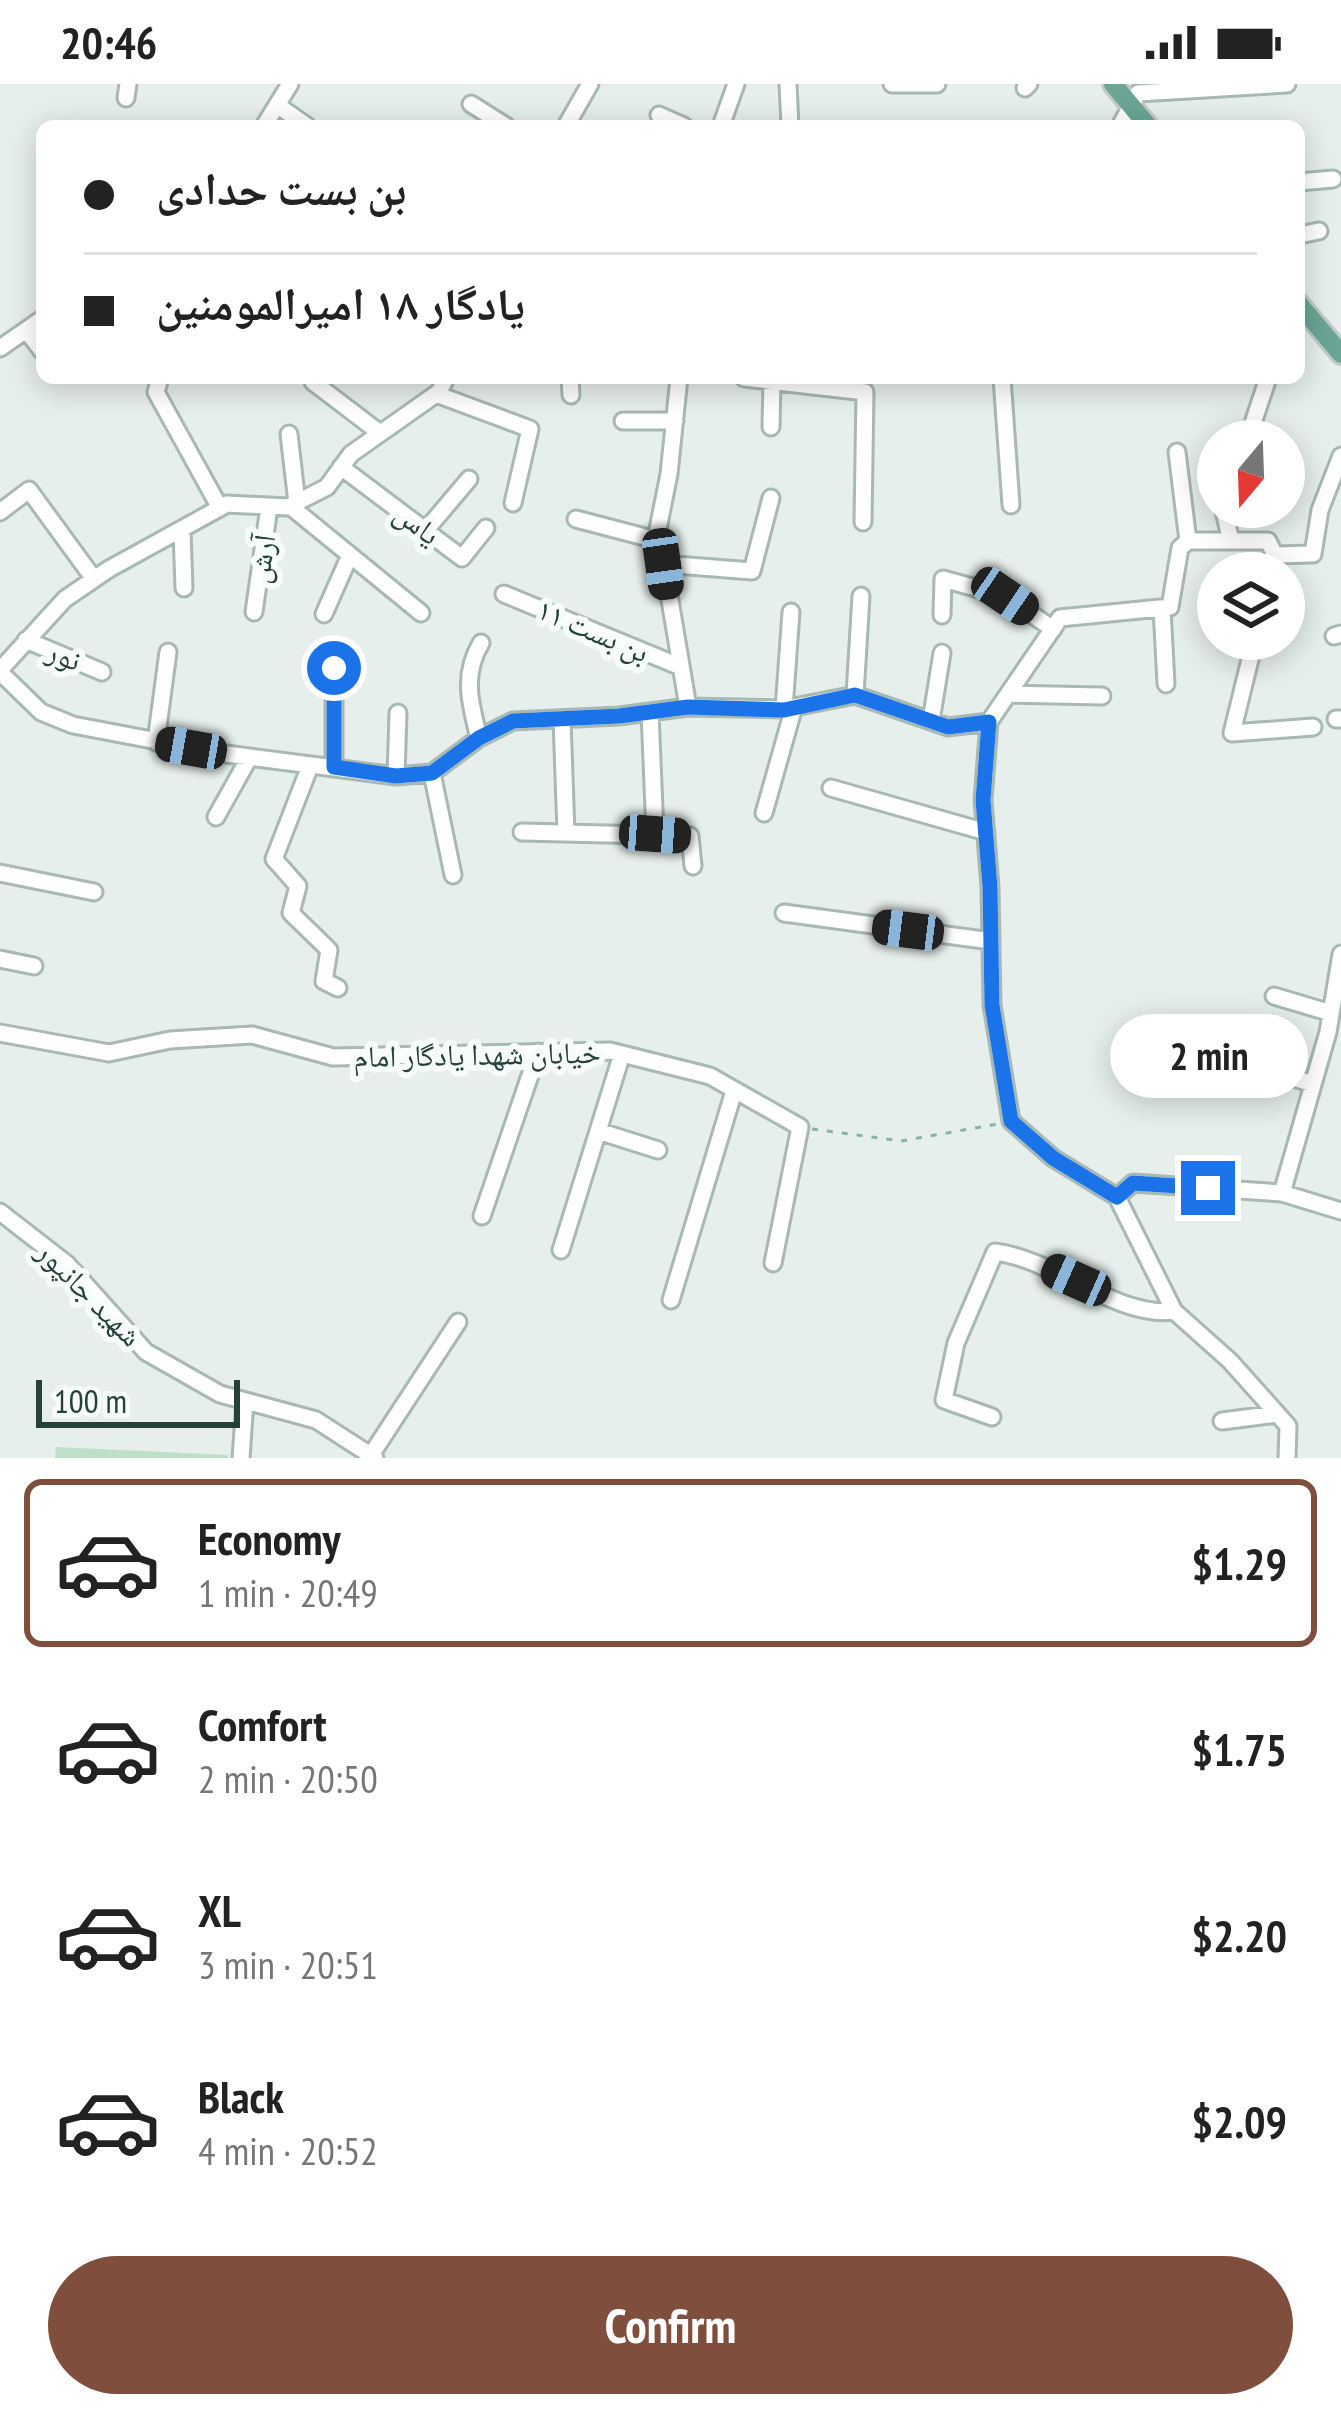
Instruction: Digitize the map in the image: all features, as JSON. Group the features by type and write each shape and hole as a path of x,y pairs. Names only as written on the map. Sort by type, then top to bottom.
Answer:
{"main road":[{"path":"1113,84 1137,94"},
{"path":"1305,311 1341,354"}],"street":[{"path":"268,120 290,84"},
{"path":"788,84 790,120"},
{"path":"892,85 937,84"},
{"path":"1137,94 1287,84"},
{"path":"569,120 587,85"},
{"path":"723,120 732,86"},
{"path":"471,104 496,120"},
{"path":"277,105 298,120"},
{"path":"659,115 670,120"},
{"path":"1305,181 1333,179"},
{"path":"1305,234 1319,231"},
{"path":"2,343 36,323"},
{"path":"26,330 36,343"},
{"path":"158,384 156,392 220,508"},
{"path":"316,384 380,433"},
{"path":"442,384 436,394 351,454 327,487 294,504 227,504 94,579 65,599 0,671 41,712 73,725 249,758 396,776 432,773 479,738 513,721 688,707 789,708 855,695 948,727 989,722"},
{"path":"678,384 658,529 688,707"},
{"path":"771,427 772,384"},
{"path":"797,384 865,392 862,521"},
{"path":"1002,384 1011,506"},
{"path":"1254,420 1266,384"},
{"path":"436,394 530,429 513,503"},
{"path":"622,421 675,421"},
{"path":"289,434 294,504 421,613"},
{"path":"1177,452 1188,541"},
{"path":"1305,554 1313,554 1320,510 1341,457"},
{"name":"یاس","path":"341,467 463,558 486,528"},
{"path":"426,530 469,479"},
{"path":"0,512 29,490 94,579"},
{"path":"663,564 752,571 771,498"},
{"name":"آرش","path":"254,612 269,507"},
{"path":"576,519 660,542"},
{"path":"1228,528 1231,541"},
{"path":"182,531 184,588"},
{"path":"1274,552 1268,541 1188,541 1180,548 1171,607 1060,618 989,722 983,800 992,1005 1011,1121 1053,1158 1117,1197 1174,1311 1230,1360 1288,1426 1287,1458"},
{"path":"324,614 350,555"},
{"path":"943,616 943,579 1005,596 1054,629"},
{"name":"بن بست ۱۱","path":"504,594 681,668"},
{"path":"855,695 861,596"},
{"path":"1162,608 1166,684"},
{"path":"764,813 789,708 791,612"},
{"name":"نور","path":"26,640 102,672"},
{"path":"479,738 468,698 469,663 481,643"},
{"path":"156,742 168,652"},
{"path":"931,721 942,653"},
{"path":"1250,660 1232,733 1313,727"},
{"path":"334,668 334,767"},
{"path":"1010,694 1102,696"},
{"path":"650,712 655,834"},
{"path":"396,776 398,713"},
{"path":"562,719 566,833"},
{"path":"216,817 249,758"},
{"path":"310,766 274,860 298,886 291,913 329,950 324,981 338,988"},
{"path":"432,773 453,875"},
{"path":"831,788 986,832"},
{"path":"522,832 690,836 693,866"},
{"path":"0,873 94,892"},
{"path":"784,913 991,941"},
{"path":"1282,1193 1313,1084 1335,1033 1331,1013 1341,954"},
{"path":"0,959 34,966"},
{"path":"1274,996 1331,1013"},
{"name":"خیابان شهدا یادگار امام","path":"0,1034 109,1053 170,1040 252,1035 333,1057 610,1051 710,1076 800,1127"},
{"path":"482,1216 538,1052"},
{"path":"561,1250 622,1054"},
{"path":"1250,1064 1313,1084"},
{"path":"671,1300 734,1090"},
{"path":"774,1260 800,1127"},
{"path":"598,1131 658,1150"},
{"path":"1117,1197 1133,1183 1282,1193 1341,1211"},
{"name":"شهید جانپور","path":"0,1213 67,1264 146,1352 220,1394 316,1420 373,1457"},
{"path":"992,1417 944,1400 956,1343 994,1252 1037,1263 1152,1314 1174,1311"},
{"path":"373,1457 458,1322"},
{"path":"241,1458 245,1400"},
{"path":"1222,1420 1277,1414"}],"path":[{"path":"800,1127 902,1141 1011,1121"}],"green space":[{"path":"56,1447 228,1455 228,1458 55,1458"}],"route":[{"path":"334,668 334,767 396,776 432,773 479,738 513,721 688,707 784,710 855,695 948,727 989,722 983,800 992,1005 1011,1121 1053,1158 1117,1197 1133,1183 1208,1188"}]}
